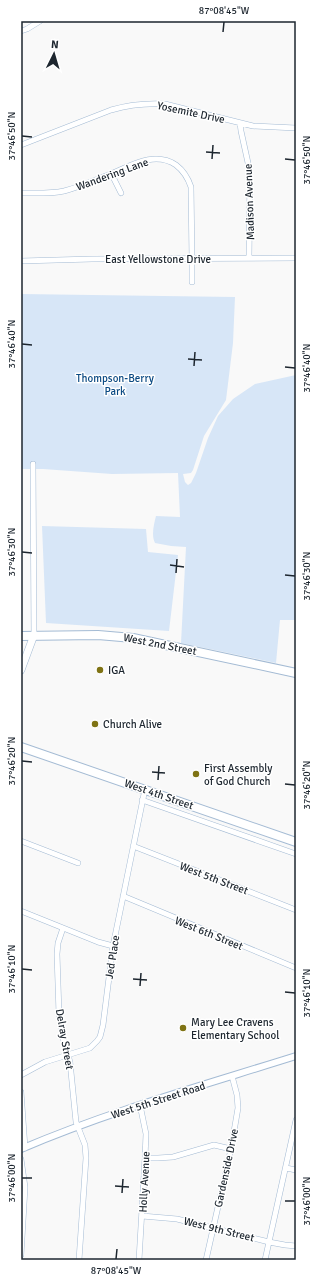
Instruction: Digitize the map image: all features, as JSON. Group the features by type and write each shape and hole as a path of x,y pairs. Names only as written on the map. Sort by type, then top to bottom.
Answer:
{"main road":[{"name":"West 2nd Street","path":"21,636 98,635 133,638 296,673"},
{"path":"21,670 34,636"},
{"name":"West 4th Street","path":"21,747 296,842"}],"street":[{"path":"21,31 40,21"},
{"name":"Yosemite Drive","path":"21,145 111,110 122,107 155,104 166,104 259,127 296,128"},
{"name":"Madison Avenue","path":"240,123 250,172 249,258"},
{"name":"Wandering Lane","path":"21,193 49,193 64,191 138,162 156,158 174,164 183,172 189,182 192,193 192,282"},
{"path":"112,173 121,193"},
{"name":"East Yellowstone Drive","path":"21,261 92,259 296,258"},
{"path":"33,464 34,636"},
{"name":"Jed Place","path":"21,1075 45,1062 90,1048 100,1037 113,946 145,790"},
{"name":"West 4th Street","path":"142,800 296,854"},
{"path":"21,841 78,863"},
{"name":"West 5th Street","path":"133,846 296,910"},
{"name":"West 6th Street","path":"123,896 296,968"},
{"path":"21,911 98,942 113,946"},
{"name":"Delray Street","path":"63,928 58,943 57,968 60,1026 70,1062 77,1127 85,1146 86,1158 79,1260"},
{"name":"West 5th Street Road","path":"23,1148 140,1105 296,1056"},
{"name":"Gardenside Drive","path":"206,1260 231,1149 238,1108 237,1095 232,1076"},
{"path":"21,1092 23,1148"},
{"name":"Holly Avenue","path":"139,1260 146,1134 140,1105"},
{"path":"265,1260 296,1120"},
{"path":"145,1158 173,1157 214,1145 231,1149"},
{"path":"21,1158 25,1187 21,1254"},
{"path":"286,1168 296,1170"},
{"name":"West 9th Street","path":"142,1216 177,1218 269,1242 296,1246"}],"green space":[{"name":"Thompson-Berry Park","path":"21,294 235,297 233,343 226,400 204,436 193,470 191,473 183,474 185,482 188,485 191,483 196,473 208,438 218,416 233,399 255,384 296,375 296,620 280,620 276,663 181,643 186,547 155,543 153,533 156,516 180,517 178,473 112,474 43,469 21,469"},
{"path":"42,526 146,529 148,552 178,555 169,631 46,623"}],"place":[{"name":"IGA","path":"100,670"},
{"name":"Church Alive","path":"95,724"},
{"name":"First Assembly of God Church","path":"196,774"},
{"name":"Mary Lee Cravens Elementary School","path":"183,1028"}]}
